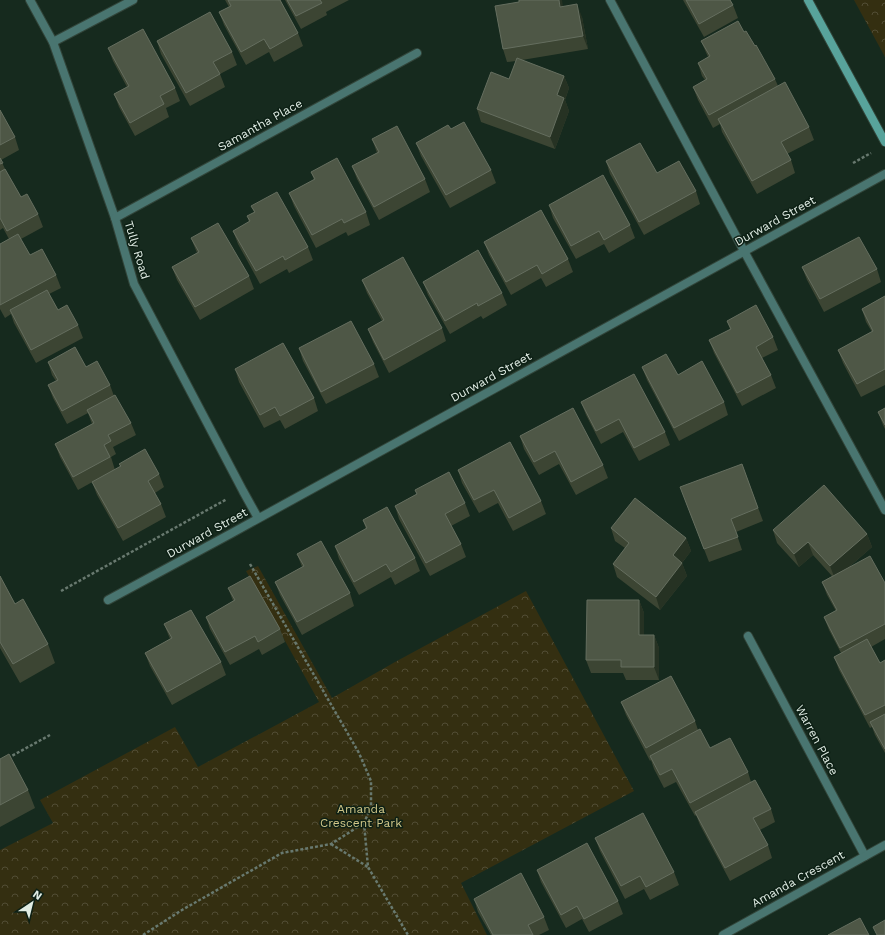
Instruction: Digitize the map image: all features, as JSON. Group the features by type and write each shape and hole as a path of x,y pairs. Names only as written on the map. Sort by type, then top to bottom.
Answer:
{"street":[{"name":"Tully Road","path":"30,0 53,42 115,218 134,284 258,518"},
{"path":"53,42 132,0"},
{"path":"610,0 885,510"},
{"path":"808,0 885,142"},
{"name":"Samantha Place","path":"115,218 417,53"},
{"name":"Durward Street","path":"108,600 885,174"},
{"name":"Warren Place","path":"748,636 865,856"},
{"name":"Amanda Crescent","path":"724,935 885,845"}],"path":[{"path":"853,163 872,152"},
{"path":"61,591 243,491"},
{"path":"250,564 359,754 371,781 371,807 364,823 368,868 408,935"},
{"path":"6,758 50,735"},
{"path":"143,935 182,910 282,853 331,844 364,823"},
{"path":"331,844 368,868"}],"green space":[{"path":"854,0 885,0 885,57"},
{"name":"Amanda Crescent Park","path":"258,566 332,698 526,591 634,791 461,883 487,935 0,935 0,850 53,823 40,800 175,727 198,767 319,702 246,571"}],"building":[{"path":"228,0 280,0 298,33 270,49 264,39 241,52 219,12 231,6"},
{"path":"287,0 320,0 322,3 296,16"},
{"path":"519,0 559,0 560,7 577,4 583,36 503,49 495,6 519,2"},
{"path":"686,0 730,0 733,5 699,24"},
{"path":"210,12 232,52 213,62 220,74 186,93 157,41"},
{"path":"738,21 744,32 746,31 755,46 756,45 775,79 709,115 693,87 707,79 698,63 710,56 701,41"},
{"path":"143,29 175,88 160,96 164,104 130,123 114,94 129,86 108,48"},
{"path":"517,58 564,76 557,95 564,98 550,137 477,109 491,72 509,79"},
{"path":"785,82 809,127 781,142 791,160 752,181 718,119"},
{"path":"0,110 15,137 0,145"},
{"path":"464,122 491,170 446,195 416,143 448,125 451,129"},
{"path":"397,126 425,179 374,207 352,166 379,152 372,139"},
{"path":"640,143 657,173 679,161 696,191 639,222 606,161"},
{"path":"337,158 366,212 344,223 342,219 312,235 289,193 315,179 311,172"},
{"path":"5,169 21,197 27,194 38,214 7,231 0,218 0,172"},
{"path":"603,175 630,225 604,240 599,231 571,246 549,205"},
{"path":"277,192 308,247 285,260 283,256 256,271 233,231 250,221 247,216 255,212 251,206"},
{"path":"541,210 568,259 542,274 537,265 506,282 484,242"},
{"path":"218,223 249,276 195,307 172,267 199,252 191,238"},
{"path":"18,234 30,255 42,249 56,275 0,305 0,244"},
{"path":"859,237 877,269 820,299 802,267"},
{"path":"478,250 502,293 478,306 477,303 445,321 423,282"},
{"path":"403,257 442,328 384,360 368,329 384,320 362,280"},
{"path":"47,290 58,310 67,305 78,325 31,350 10,310"},
{"path":"885,296 885,369 857,384 838,350 873,331 862,309"},
{"path":"756,305 773,337 756,347 771,375 737,393 709,340 731,329 727,321"},
{"path":"351,321 374,364 321,392 299,348"},
{"path":"283,343 314,398 280,416 275,407 260,415 235,369"},
{"path":"75,347 86,367 97,361 110,385 62,411 48,385 58,380 48,362"},
{"path":"666,354 678,375 702,361 724,402 674,428 642,367"},
{"path":"634,374 665,432 634,448 619,419 596,431 581,402"},
{"path":"115,395 131,423 108,435 111,441 104,445 110,457 73,477 55,444 94,423 87,410"},
{"path":"573,408 603,465 571,482 555,451 534,462 520,436"},
{"path":"885,408 885,425 878,412"},
{"path":"510,442 541,501 509,518 494,490 474,500 458,470"},
{"path":"145,449 159,474 148,481 161,504 118,528 92,482 121,466 119,464"},
{"path":"742,464 758,508 731,519 738,537 704,549 680,487"},
{"path":"449,472 465,503 445,514 461,544 426,563 395,506 417,494 415,490"},
{"path":"824,485 867,534 830,566 808,542 794,554 773,530"},
{"path":"635,498 686,538 673,555 682,563 656,597 613,564 629,543 611,528"},
{"path":"387,507 415,558 391,572 386,564 354,582 335,546 367,528 363,520"},
{"path":"321,541 350,593 297,622 275,582 304,566 297,554"},
{"path":"870,556 885,583 885,624 840,648 824,617 837,610 822,582"},
{"path":"0,576 15,604 23,599 48,644 13,664 0,642"},
{"path":"250,576 280,629 258,642 255,636 225,652 206,617 235,600 228,588"},
{"path":"587,600 639,600 639,635 654,635 654,667 621,667 621,660 586,660"},
{"path":"191,610 221,662 167,692 145,653 172,638 164,624"},
{"path":"867,639 880,663 885,660 885,705 865,715 834,657"},
{"path":"671,676 695,721 646,748 621,702"},
{"path":"885,714 885,749 870,722"},
{"path":"700,729 710,748 730,738 748,772 690,803 672,769 660,775 650,756"},
{"path":"9,754 28,790 0,805 0,759"},
{"path":"755,780 771,809 753,818 768,845 725,868 695,812"},
{"path":"643,813 674,872 646,887 640,876 621,886 595,838"},
{"path":"587,843 618,901 584,919 577,906 561,915 537,870"},
{"path":"521,873 544,917 528,925 533,935 493,935 474,899"},
{"path":"860,918 869,935 828,935"},
{"path":"885,920 885,935 877,935 873,927"}]}
